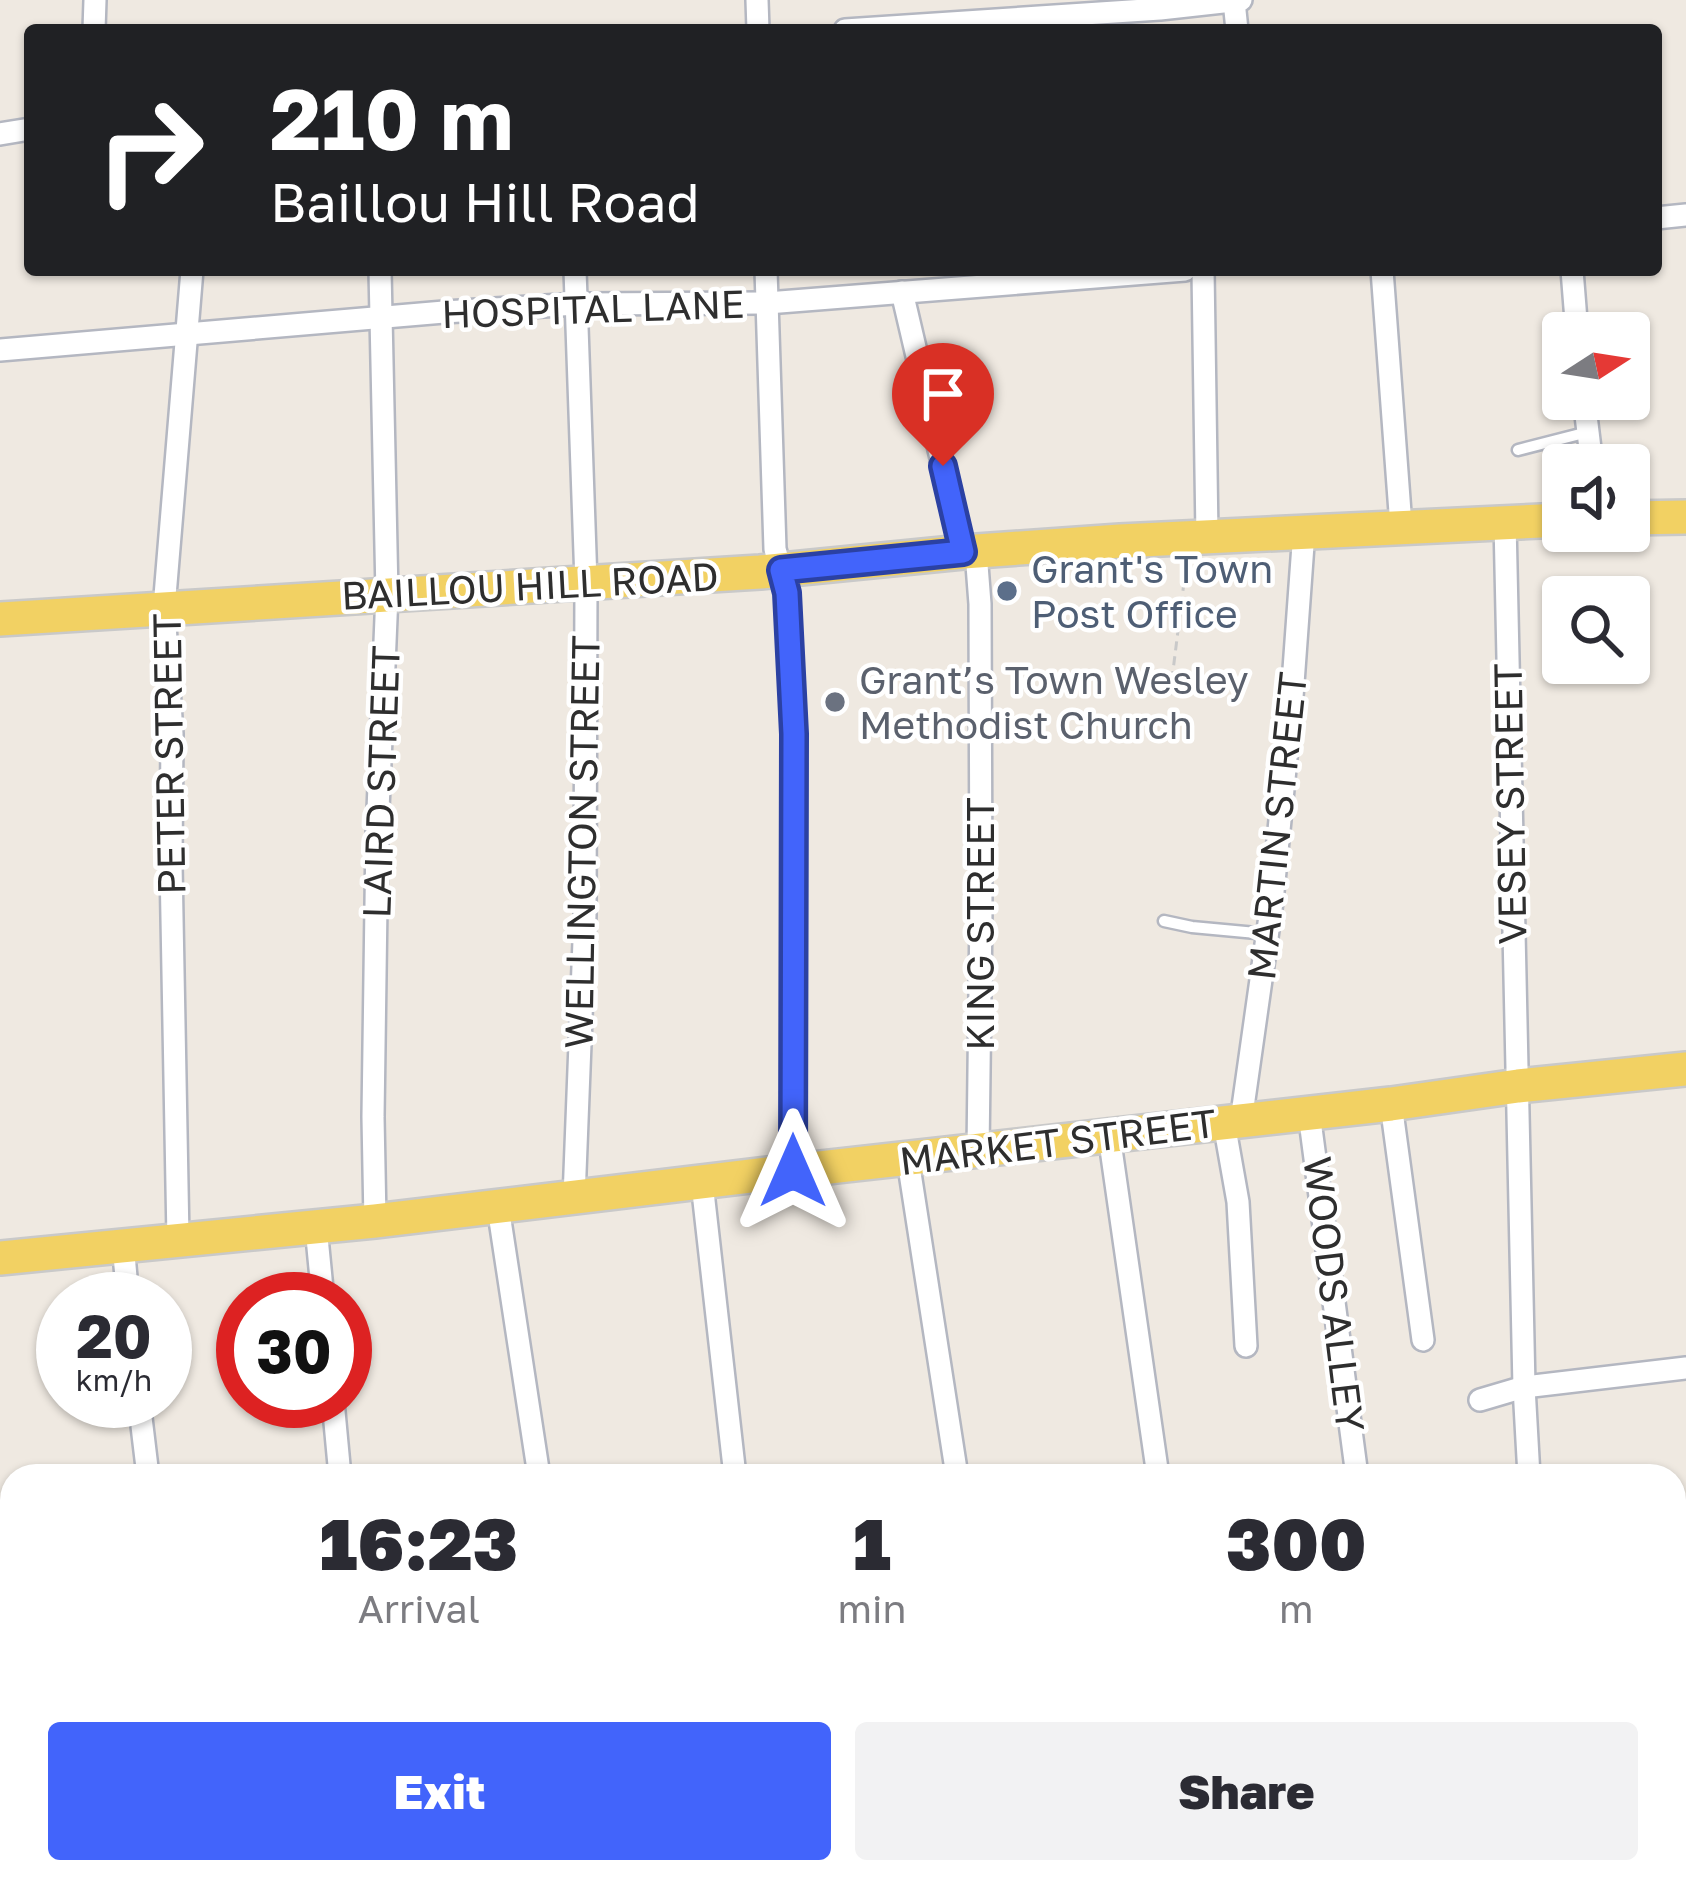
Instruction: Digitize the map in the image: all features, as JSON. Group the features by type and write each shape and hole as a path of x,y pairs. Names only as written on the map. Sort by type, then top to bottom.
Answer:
{"main road":[{"path":"1650,518 1686,518"},
{"name":"BAILLOU HILL ROAD","path":"0,619 781,570 1199,537 1542,521"},
{"name":"MARKET STREET","path":"0,1258 375,1221 1686,1069"}],"street":[{"path":"921,24 1238,0"},
{"name":"PETER STREET","path":"178,1239 172,734 164,608 192,276"},
{"name":"LAIRD STREET","path":"375,1221 377,834 387,594 380,276"},
{"name":"WELLINGTON STREET","path":"574,1198 585,915 586,582 575,276"},
{"path":"766,276 775,549 787,593 794,734 793,1171"},
{"name":"HOSPITAL LANE","path":"0,350 577,304 767,303 1108,276"},
{"path":"1199,537 1203,276"},
{"path":"1382,276 1401,526"},
{"path":"1572,276 1575,312"},
{"name":"KING STREET","path":"902,292 980,604 978,1151"},
{"path":"1587,420 1589,444"},
{"name":"VESEY STREET","path":"1505,522 1528,1464"},
{"name":"MARTIN STREET","path":"1246,1346 1233,1122 1267,934 1304,531"},
{"path":"1391,1104 1423,1340"},
{"name":"WOODS ALLEY","path":"1309,1113 1356,1464"},
{"path":"1109,1135 1156,1464"},
{"path":"908,1160 955,1464"},
{"path":"702,1183 733,1464"},
{"path":"498,1207 537,1464"},
{"path":"316,1227 320,1272"},
{"path":"123,1244 126,1272"},
{"path":"1480,1400 1524,1387 1686,1368"},
{"path":"142,1428 147,1464"},
{"path":"336,1428 339,1464"}],"lane":[{"path":"1517,450 1588,432"},
{"path":"1164,921 1267,934"}],"path":[{"path":"1170,695 1199,537"}],"place":[{"name":"Grant's Town Post Office","path":"1007,591"},
{"name":"Grant’s Town Wesley Methodist Church","path":"835,702"}],"route":[{"path":"793,1171 794,734 787,593 781,570 963,552 943,466"}]}
